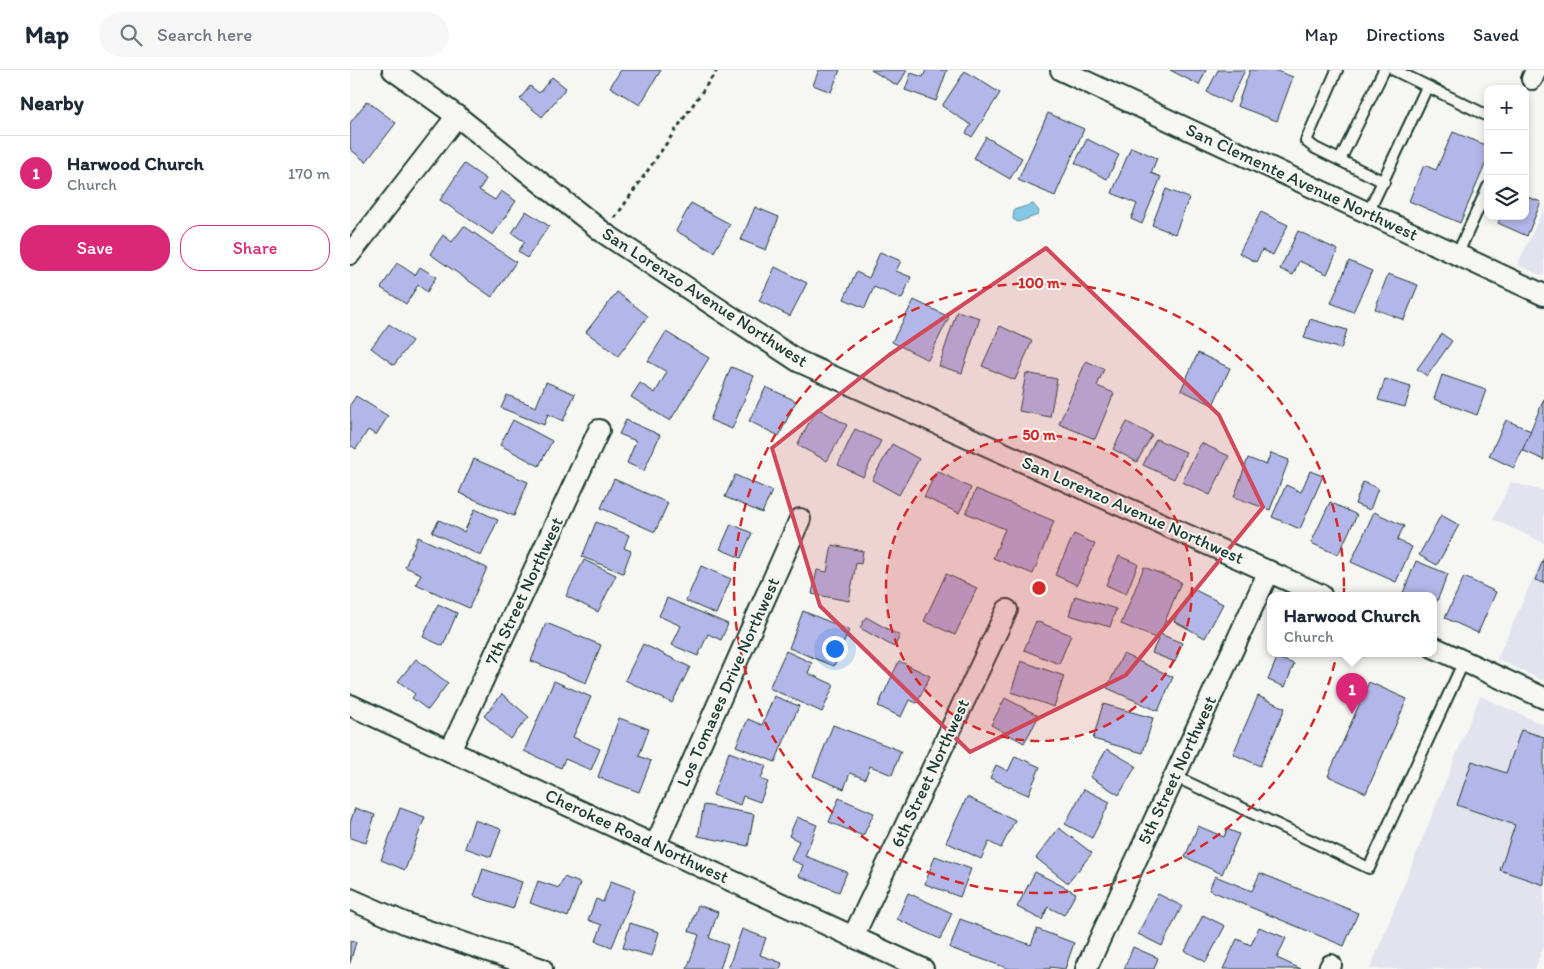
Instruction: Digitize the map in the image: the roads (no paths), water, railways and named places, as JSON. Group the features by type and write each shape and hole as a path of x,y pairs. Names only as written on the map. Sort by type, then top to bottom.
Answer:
{"street":[{"name":"San Lorenzo Avenue Northwest","path":"393,70 457,116 604,233 798,361 1315,592"},
{"name":"San Clemente Avenue Northwest","path":"1061,70 1544,295"},
{"path":"350,254 457,116"},
{"name":"7th Street Northwest","path":"450,751 599,430"},
{"name":"Los Tomases Drive Northwest","path":"656,844 800,519"},
{"name":"5th Street Northwest","path":"1086,969 1269,571"},
{"name":"6th Street Northwest","path":"853,937 1007,610"},
{"path":"1437,649 1544,698"},
{"name":"Cherokee Road Northwest","path":"350,705 656,844 923,969"},
{"path":"350,900 407,924 542,969"}],"lane":[{"path":"1336,70 1306,141 1315,148 1384,182"},
{"path":"1340,160 1384,70"},
{"path":"1394,70 1484,114"},
{"path":"1368,213 1427,87"},
{"path":"1457,254 1484,196"},
{"path":"1174,776 1369,868 1464,661"}],"water":[{"path":"1033,204 1039,211 1038,215 1018,222 1013,219 1014,210"}],"place":[{"name":"Harwood Church","path":"1352,714"}]}
